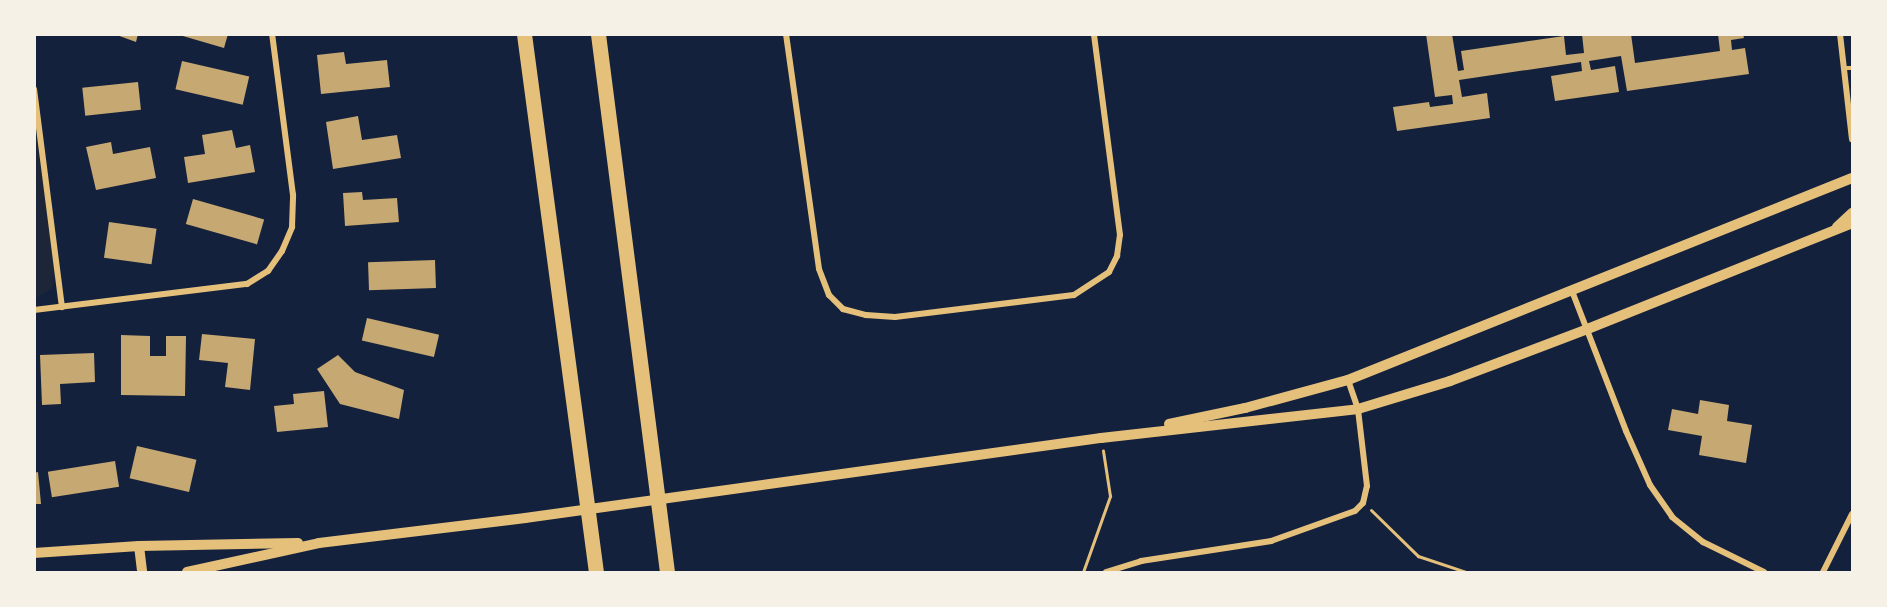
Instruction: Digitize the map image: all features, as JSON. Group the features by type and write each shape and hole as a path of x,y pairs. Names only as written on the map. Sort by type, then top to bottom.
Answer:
{"highway":[{"path":"524,34 596,573"},
{"path":"598,34 667,573"}],"street":[{"path":"34,310 247,284 268,272 282,251 292,227 293,195 272,34"},
{"path":"786,34 819,269 829,295 843,309 866,315 895,317 1074,295 1109,272 1117,256 1120,236 1094,34"},
{"path":"1840,34 1852,139"},
{"path":"34,89 62,307"},
{"path":"1101,438 1245,408 1348,380 1852,178"},
{"path":"1831,232 1852,213"},
{"path":"187,573 319,543 525,518 1101,438 1359,409 1450,381 1585,330 1852,223"},
{"path":"1572,291 1585,330 1650,485 1672,517 1703,542 1764,573"},
{"path":"1106,573 1141,561 1271,541 1355,511 1363,503 1367,486 1359,409 1348,380"},
{"path":"1823,573 1852,514"},
{"path":"34,553 139,546 319,543"},
{"path":"139,546 142,573"}],"lane":[{"path":"1844,68 1852,68"}],"path":[{"path":"1083,573 1110,496 1101,438"},
{"path":"1363,503 1418,556 1466,573"}],"shaded area":[{"path":"34,116 56,270 52,288 35,299"}],"building":[{"path":"114,34 138,34 136,42"},
{"path":"176,34 228,34 224,48"},
{"path":"1426,34 1452,34 1458,71 1464,70 1461,51 1564,36 1566,55 1584,53 1582,34 1631,34 1635,63 1720,51 1718,34 1743,34 1744,38 1731,40 1732,50 1745,48 1749,74 1627,91 1621,56 1589,61 1591,70 1615,66 1619,92 1555,101 1551,76 1582,71 1581,62 1459,80 1462,97 1487,93 1490,118 1397,131 1393,107 1429,102 1430,107 1453,104 1452,95 1435,97"},
{"path":"344,52 346,64 387,60 390,87 321,94 317,55"},
{"path":"182,61 249,77 243,105 175,89"},
{"path":"138,82 141,110 85,116 82,88"},
{"path":"358,116 362,140 397,135 401,158 333,169 326,122"},
{"path":"232,130 236,148 250,145 255,172 188,183 184,157 205,154 202,135"},
{"path":"111,142 113,154 150,147 156,178 96,190 86,147"},
{"path":"362,192 363,200 397,198 399,222 345,226 343,193"},
{"path":"193,199 264,219 257,244 186,224"},
{"path":"109,222 157,229 152,264 104,258"},
{"path":"435,260 436,288 369,290 368,262"},
{"path":"367,318 439,335 434,357 362,340"},
{"path":"202,334 255,339 250,390 225,387 228,363 199,360"},
{"path":"121,335 150,336 150,356 166,356 166,336 186,336 185,396 121,395"},
{"path":"94,353 95,382 60,384 61,404 42,405 40,355"},
{"path":"338,355 355,372 404,390 399,419 340,404 317,369"},
{"path":"324,391 328,427 277,432 274,406 294,404 293,394"},
{"path":"1700,400 1729,405 1727,421 1752,425 1746,463 1699,455 1702,436 1668,430 1672,409 1698,414"},
{"path":"137,446 196,460 189,492 130,478"},
{"path":"115,461 119,487 52,497 48,472"},
{"path":"38,472 41,504 34,504 34,473"}]}
